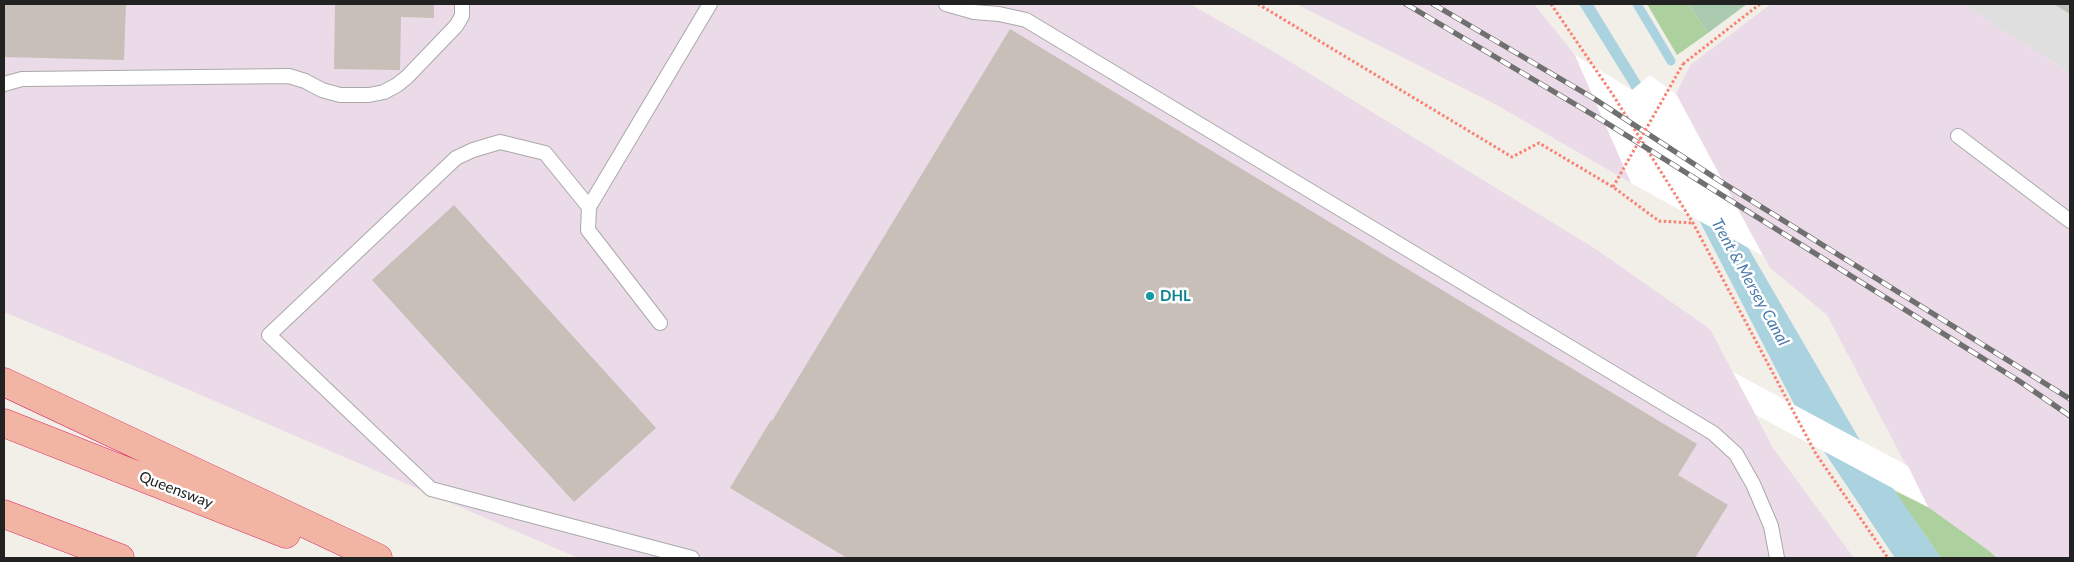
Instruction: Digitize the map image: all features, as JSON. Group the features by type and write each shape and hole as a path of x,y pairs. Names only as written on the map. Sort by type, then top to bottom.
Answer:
{"highway":[{"path":"4,382 378,558"},
{"name":"Queensway","path":"4,423 348,558"},
{"path":"4,514 120,558"}],"lane":[{"path":"4,84 22,79 290,76 305,80 322,90 340,95 369,95 390,89 407,77 456,26 462,16 462,4"},
{"path":"660,323 588,230 589,207 710,4"},
{"path":"946,4 974,12 999,14 1026,20 1713,433 1736,454 1753,484 1771,526 1777,558"},
{"path":"1958,136 2070,221"},
{"path":"589,207 545,153 500,142 472,150 456,158 269,335 431,488 692,558"}],"path":[{"path":"1258,4 1512,157 1539,142 1612,187 1659,221 1693,222"},
{"path":"1551,4 1613,95 1693,222 1816,454 1888,558"},
{"path":"1612,187 1683,64 1760,4"}],"shaded area":[{"path":"4,4 1190,4 1271,50 1594,248 1710,329 1773,448 1854,558 578,558 4,312"},
{"path":"1296,4 1534,4 1575,55 1631,183 1493,103"},
{"path":"1771,4 1962,4 2070,73 2070,558 1997,558 1928,507 1827,315 1770,268 1676,94 1690,65"},
{"path":"1962,4 2070,4 2070,73"}],"green space":[{"path":"1647,4 1688,4 1708,33 1677,55"},
{"path":"1688,4 1747,4 1708,33"},
{"path":"1893,490 1928,507 1997,558 1941,558"}],"water":[{"name":"Trent & Mersey Canal","path":"1579,4 1593,4 1640,81 1746,244 1861,442 1941,558 1895,558 1825,453 1796,408 1630,86"}],"pier":[{"path":"1575,55 1632,90 1650,75 1676,94 1763,256 1631,183"},
{"path":"1733,372 1908,466 1928,507 1756,415"}],"building":[{"path":"4,4 126,4 124,60 4,57"},
{"path":"335,4 434,4 434,18 401,17 400,70 334,69"},
{"path":"2054,4 2070,4 2070,14"},
{"name":"DHL","path":"1010,29 1697,444 1678,475 1728,505 1695,558 847,558 730,488"},
{"path":"454,205 656,428 574,502 372,280"}],"waterway":[{"path":"1637,4 1671,61"}],"railway":[{"path":"1406,4 1605,122 2019,381 2070,416"},
{"path":"1433,4 1593,98 1723,183 2070,399"}],"place":[{"name":"DHL","path":"1150,296"}]}
